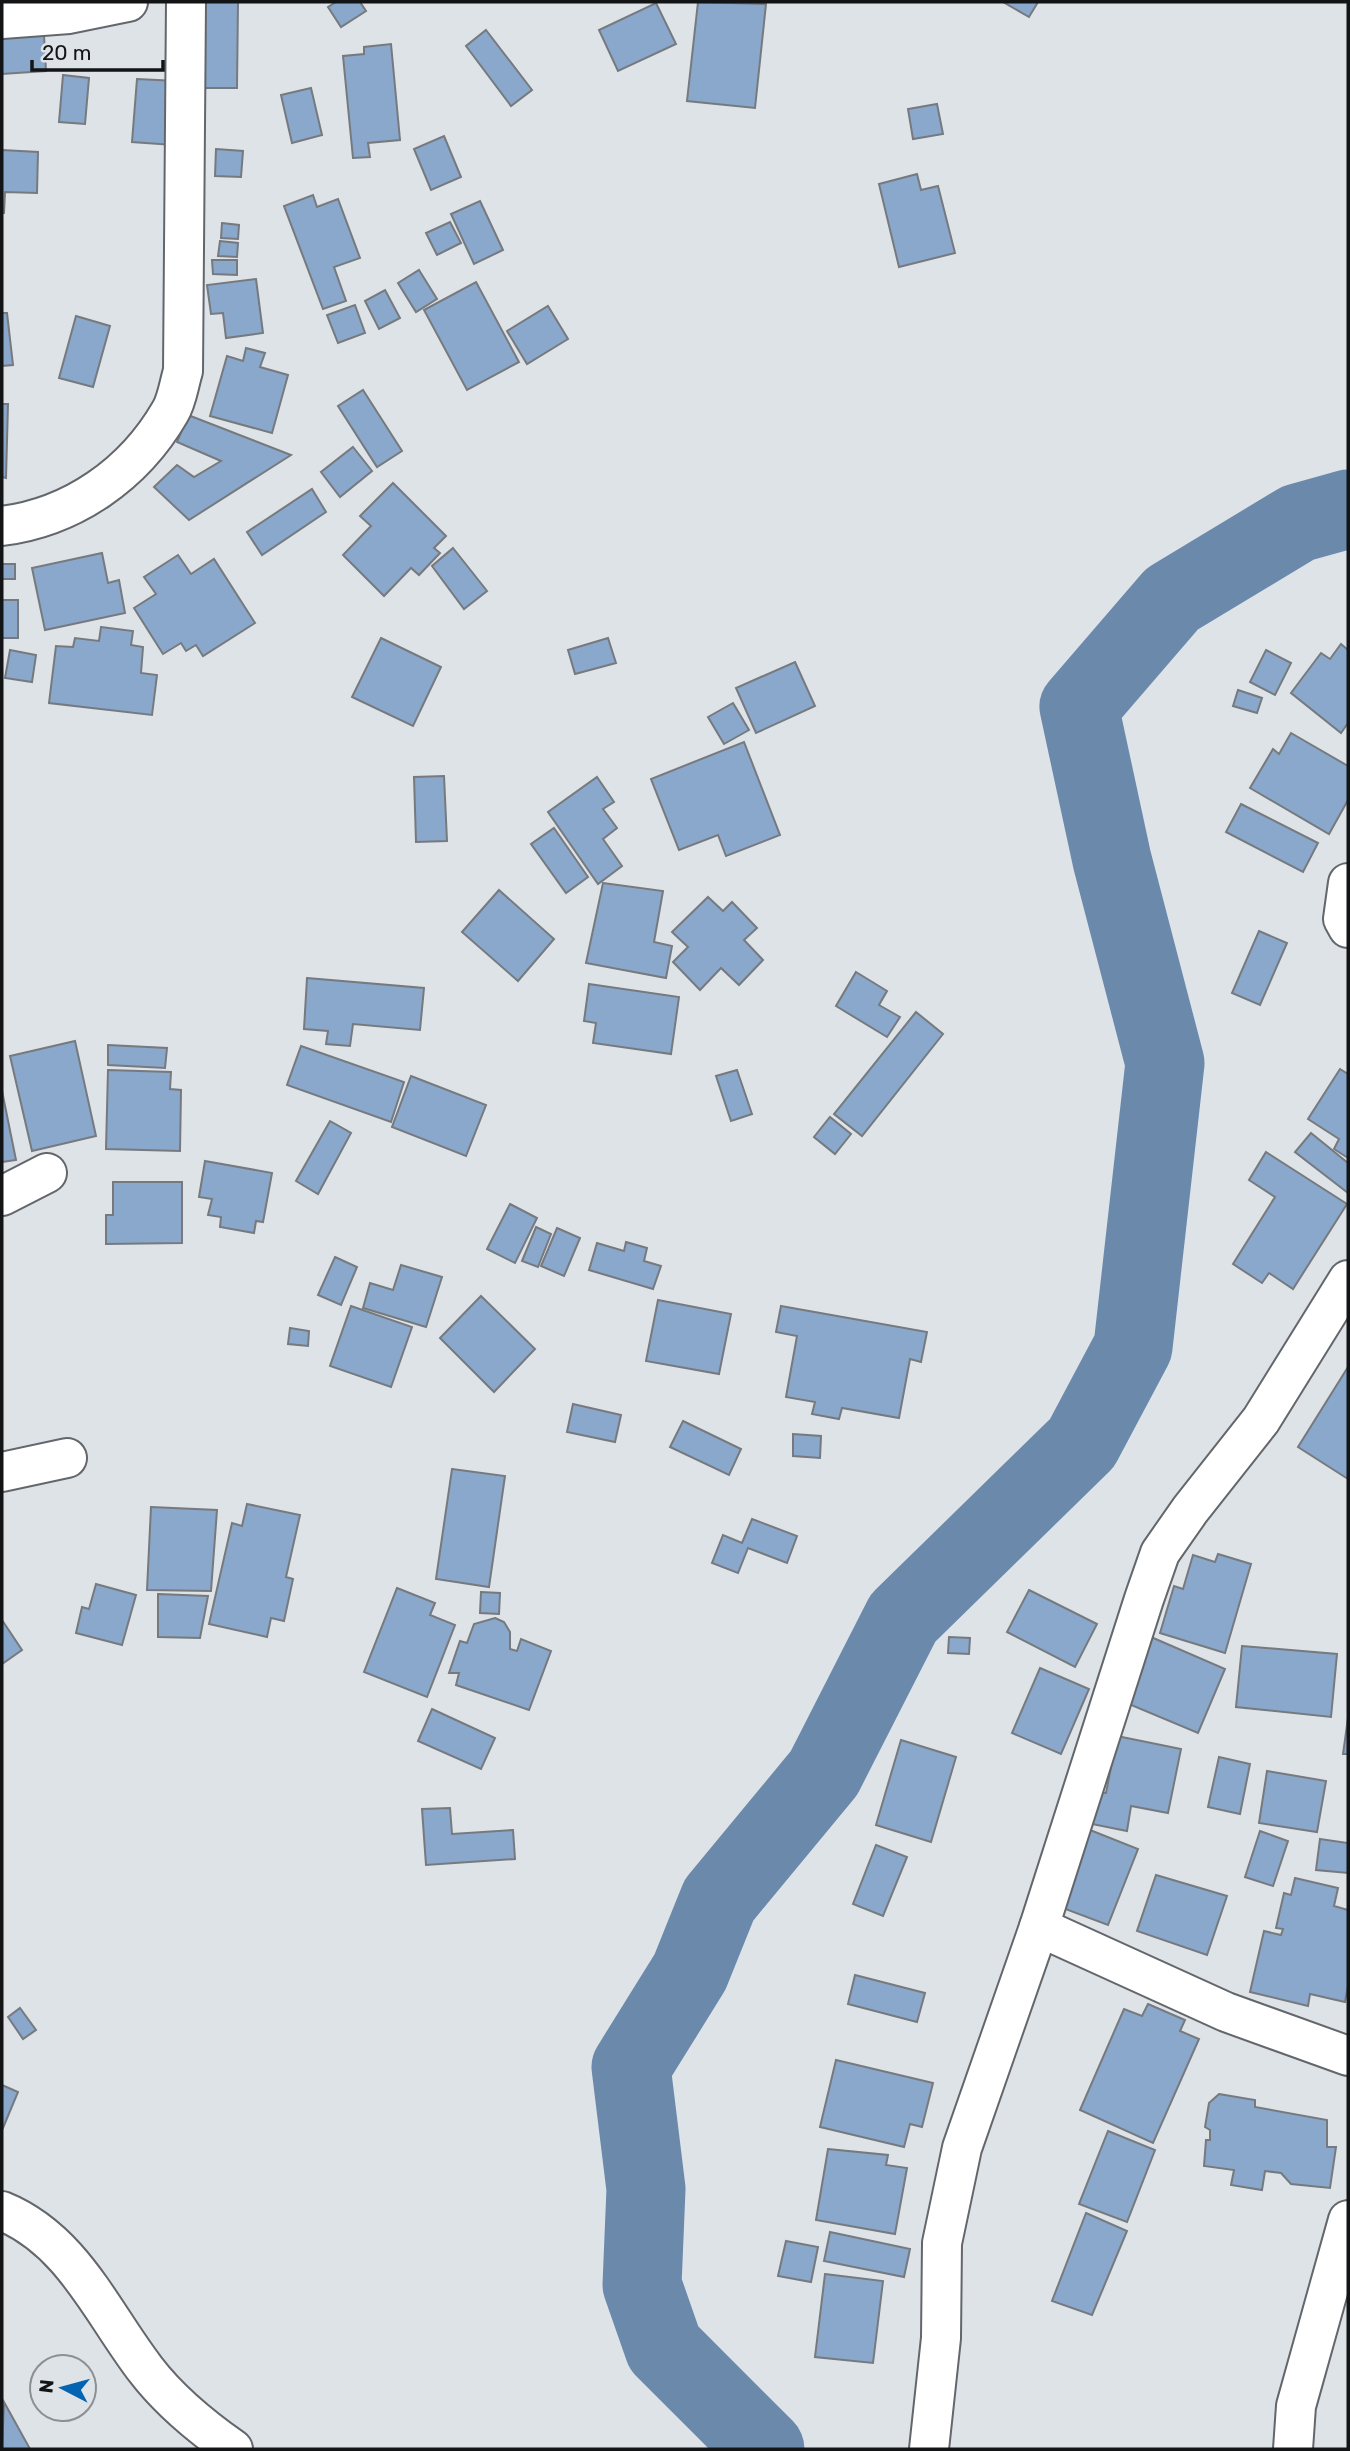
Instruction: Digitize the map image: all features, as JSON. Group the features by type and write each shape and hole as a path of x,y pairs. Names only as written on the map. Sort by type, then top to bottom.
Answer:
{"street":[{"path":"2,19 69,14 128,2"},
{"path":"2,526 50,514 95,494 130,465 171,411 183,371 186,2"},
{"path":"1348,868 1343,919 1348,928"},
{"path":"2,1196 47,1173"},
{"path":"929,2449 941,2337 942,2243 962,2148 1040,1927 1160,1553 1190,1510 1261,1420 1343,1296"},
{"path":"2,1472 67,1458"},
{"path":"1040,1927 1226,2012 1348,2056"},
{"path":"2,2211 39,2230 72,2264 109,2311 147,2371 211,2434 233,2449"},
{"path":"1293,2449 1296,2406 1348,2220"}],"building":[{"path":"203,2 238,2 237,88 202,88"},
{"path":"336,2 360,2 366,11 341,27 328,7"},
{"path":"698,2 766,4 755,108 687,101"},
{"path":"1003,2 1038,2 1029,17"},
{"path":"656,3 676,44 618,71 599,30"},
{"path":"486,30 532,90 511,106 466,46"},
{"path":"44,35 46,71 2,74 2,38"},
{"path":"391,44 400,140 368,143 370,157 353,158 343,56 364,54 364,47"},
{"path":"63,75 89,78 85,124 59,122"},
{"path":"137,79 177,81 173,145 132,142"},
{"path":"311,88 322,135 292,143 281,95"},
{"path":"937,104 943,134 913,139 908,109"},
{"path":"444,136 461,177 431,190 414,149"},
{"path":"216,149 243,151 241,177 215,176"},
{"path":"2,150 38,152 37,193 5,192 4,213 2,213"},
{"path":"917,174 921,190 938,186 955,253 899,267 879,184"},
{"path":"313,195 317,207 338,199 360,258 334,267 346,301 323,309 284,206"},
{"path":"480,201 503,250 474,264 451,214"},
{"path":"450,222 461,243 437,255 426,233"},
{"path":"222,223 239,225 238,239 221,238"},
{"path":"220,241 238,243 237,257 218,256"},
{"path":"212,260 237,260 237,275 213,274"},
{"path":"419,270 437,299 416,312 398,283"},
{"path":"256,279 263,333 226,338 223,313 211,314 207,285"},
{"path":"476,282 519,362 467,390 424,310"},
{"path":"385,290 400,318 379,329 365,301"},
{"path":"355,305 365,333 338,343 327,315"},
{"path":"548,306 568,339 527,364 507,331"},
{"path":"2,313 7,313 13,365 2,366"},
{"path":"76,316 110,326 93,387 59,378"},
{"path":"246,348 265,353 260,367 288,375 272,433 210,416 227,356 243,361"},
{"path":"363,390 402,451 377,467 338,406"},
{"path":"2,404 8,404 6,478 2,477"},
{"path":"188,415 291,455 189,520 154,487 177,465 194,477 221,461 177,442"},
{"path":"353,447 372,471 340,497 321,472"},
{"path":"393,483 446,536 434,548 440,553 419,575 411,568 384,596 343,555 371,526 360,516"},
{"path":"312,489 326,512 262,555 247,532"},
{"path":"453,548 487,591 464,609 432,566"},
{"path":"102,553 108,583 119,580 125,613 45,630 32,568"},
{"path":"178,555 191,574 214,559 255,623 203,656 196,645 186,651 181,643 163,654 134,608 156,594 144,577"},
{"path":"2,564 15,564 15,579 2,579"},
{"path":"2,600 18,600 18,638 2,638"},
{"path":"101,627 133,631 131,645 143,647 141,673 157,675 152,715 49,703 56,646 73,647 75,638 99,641"},
{"path":"381,638 441,667 413,726 352,697"},
{"path":"608,638 616,663 575,674 568,650"},
{"path":"1341,644 1348,650 1348,723 1341,733 1291,693 1321,653 1330,659"},
{"path":"10,650 36,655 32,682 5,678"},
{"path":"1266,650 1291,663 1275,695 1250,682"},
{"path":"795,662 815,706 756,733 736,688"},
{"path":"1238,690 1262,698 1257,713 1233,706"},
{"path":"733,703 749,730 724,744 708,717"},
{"path":"1291,733 1348,766 1348,800 1329,834 1250,788 1273,749 1279,754"},
{"path":"744,742 780,835 726,856 718,835 679,850 651,779"},
{"path":"444,776 447,841 416,842 414,777"},
{"path":"597,777 614,802 603,809 617,828 603,839 622,866 598,884 548,812"},
{"path":"1241,804 1318,843 1303,872 1226,832"},
{"path":"554,828 588,877 566,893 531,844"},
{"path":"603,883 663,891 654,942 672,946 666,978 586,963"},
{"path":"499,890 554,939 518,981 462,932"},
{"path":"708,897 723,911 732,902 757,928 744,940 763,960 739,985 721,968 700,990 673,962 688,947 672,932"},
{"path":"1259,931 1287,943 1260,1005 1232,993"},
{"path":"856,972 887,991 879,1005 900,1017 887,1037 836,1006"},
{"path":"307,978 424,988 420,1030 353,1024 350,1046 326,1044 328,1031 304,1029"},
{"path":"589,984 679,997 671,1054 593,1043 596,1023 584,1021"},
{"path":"916,1012 943,1034 862,1136 834,1114"},
{"path":"75,1041 96,1136 32,1151 10,1056"},
{"path":"108,1045 167,1048 165,1068 108,1065"},
{"path":"301,1046 404,1082 391,1122 287,1085"},
{"path":"1340,1069 1348,1074 1348,1158 1334,1149 1339,1139 1308,1119"},
{"path":"108,1070 171,1072 170,1089 181,1090 180,1151 106,1149"},
{"path":"737,1070 752,1114 731,1121 716,1076"},
{"path":"411,1076 486,1105 466,1156 392,1127"},
{"path":"2,1091 16,1160 2,1162"},
{"path":"830,1117 851,1134 835,1154 814,1137"},
{"path":"330,1121 351,1133 318,1194 296,1181"},
{"path":"1311,1133 1348,1163 1348,1193 1295,1152"},
{"path":"1266,1152 1347,1204 1293,1289 1269,1273 1262,1283 1233,1264 1275,1197 1249,1180"},
{"path":"205,1161 272,1173 263,1222 256,1221 254,1233 220,1227 221,1217 208,1215 212,1199 199,1197"},
{"path":"113,1182 182,1182 182,1243 106,1244 106,1215 113,1215"},
{"path":"510,1204 537,1218 515,1263 487,1249"},
{"path":"536,1227 551,1234 538,1267 522,1261"},
{"path":"557,1228 580,1238 564,1276 541,1266"},
{"path":"626,1242 647,1248 644,1261 661,1266 653,1289 589,1270 597,1243 624,1251"},
{"path":"335,1257 357,1267 341,1305 318,1295"},
{"path":"401,1265 442,1277 426,1327 363,1308 370,1283 393,1290"},
{"path":"481,1296 535,1349 494,1392 440,1338"},
{"path":"658,1300 731,1314 719,1374 646,1361"},
{"path":"351,1306 412,1327 391,1387 330,1366"},
{"path":"781,1306 927,1332 921,1362 910,1359 899,1418 842,1408 839,1419 812,1414 815,1402 786,1397 797,1336 776,1332"},
{"path":"290,1328 309,1331 308,1346 288,1344"},
{"path":"1348,1367 1348,1479 1298,1447"},
{"path":"573,1404 621,1415 615,1442 567,1432"},
{"path":"683,1421 741,1449 729,1475 670,1447"},
{"path":"793,1434 821,1436 820,1458 793,1456"},
{"path":"452,1469 505,1476 489,1587 436,1579"},
{"path":"247,1504 300,1515 286,1577 293,1579 284,1621 271,1618 267,1637 209,1624 232,1523 242,1526"},
{"path":"151,1507 217,1510 211,1591 147,1590"},
{"path":"752,1519 797,1536 787,1563 748,1548 738,1573 712,1563 723,1535 742,1543"},
{"path":"1218,1554 1251,1564 1225,1653 1160,1633 1174,1586 1183,1589 1193,1555 1215,1562"},
{"path":"96,1584 136,1595 122,1645 76,1633 82,1607 89,1609"},
{"path":"397,1588 435,1603 430,1615 455,1625 427,1697 364,1672"},
{"path":"1029,1590 1097,1624 1075,1667 1007,1632"},
{"path":"481,1592 500,1593 499,1614 480,1613"},
{"path":"158,1594 208,1596 200,1638 158,1637"},
{"path":"495,1618 504,1622 510,1632 510,1649 517,1651 521,1639 551,1651 529,1710 456,1685 459,1673 449,1673 460,1641 467,1643 474,1624"},
{"path":"2,1620 22,1650 2,1664"},
{"path":"949,1637 970,1638 969,1654 948,1653"},
{"path":"1151,1637 1225,1669 1198,1733 1124,1702"},
{"path":"1242,1646 1337,1654 1331,1717 1236,1707"},
{"path":"1040,1668 1089,1689 1061,1754 1012,1733"},
{"path":"432,1709 495,1738 481,1769 418,1741"},
{"path":"1348,1718 1348,1754 1343,1754"},
{"path":"1117,1736 1181,1749 1168,1813 1131,1806 1127,1831 1092,1824 1098,1792 1106,1793"},
{"path":"901,1740 956,1757 931,1842 876,1825"},
{"path":"1219,1757 1250,1764 1240,1814 1208,1807"},
{"path":"1267,1771 1326,1781 1317,1832 1259,1823"},
{"path":"450,1808 452,1834 513,1830 515,1859 426,1865 422,1809"},
{"path":"1090,1830 1138,1849 1108,1925 1060,1907"},
{"path":"1260,1831 1288,1841 1273,1886 1245,1877"},
{"path":"1320,1839 1348,1843 1348,1873 1316,1870"},
{"path":"876,1845 907,1857 883,1916 853,1904"},
{"path":"1156,1875 1227,1896 1207,1955 1137,1931"},
{"path":"1295,1878 1338,1888 1334,1906 1348,1910 1348,1986 1345,2002 1310,1994 1308,2006 1250,1992 1264,1931 1281,1935 1283,1929 1276,1928 1284,1893 1291,1895"},
{"path":"855,1975 925,1993 917,2022 848,2004"},
{"path":"1148,2004 1185,2020 1180,2031 1199,2039 1153,2143 1080,2110 1124,2009 1142,2016"},
{"path":"20,2008 36,2030 23,2039 8,2017"},
{"path":"836,2060 933,2083 922,2127 910,2124 904,2147 820,2127"},
{"path":"2,2085 18,2092 3,2128 2,2127"},
{"path":"1219,2094 1255,2100 1255,2107 1327,2120 1327,2147 1336,2147 1330,2188 1291,2184 1281,2173 1265,2171 1262,2190 1231,2185 1234,2170 1204,2166 1206,2140 1210,2140 1210,2130 1205,2127 1209,2103"},
{"path":"1108,2131 1155,2150 1127,2222 1079,2204"},
{"path":"828,2149 888,2155 886,2165 907,2168 895,2234 816,2220"},
{"path":"1086,2213 1127,2231 1092,2315 1052,2301"},
{"path":"830,2232 910,2249 904,2277 824,2261"},
{"path":"786,2241 818,2247 811,2282 778,2276"},
{"path":"825,2274 883,2281 873,2363 815,2357"},
{"path":"4,2402 30,2449 2,2449"}],"waterway":[{"path":"765,2449 664,2348 642,2285 646,2189 631,2067 690,1972 719,1900 824,1773 903,1618 1082,1443 1133,1347 1165,1063 1112,860 1079,707 1172,599 1298,523 1348,509"}]}
